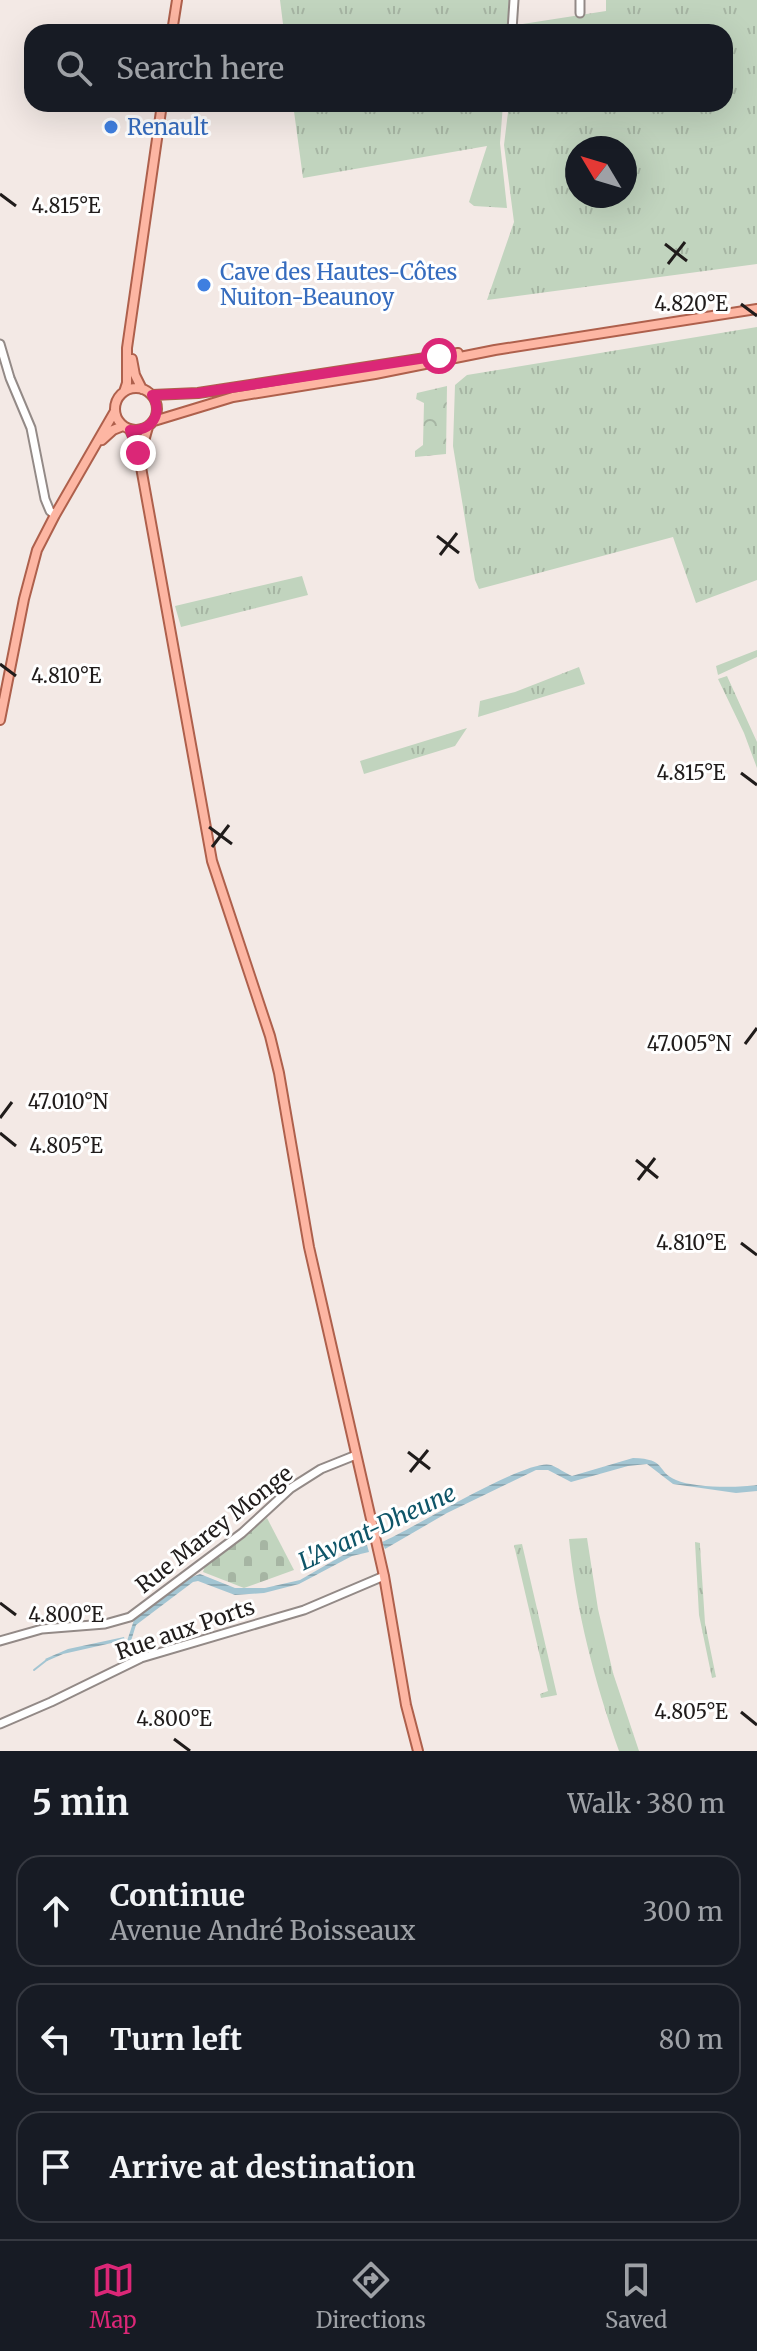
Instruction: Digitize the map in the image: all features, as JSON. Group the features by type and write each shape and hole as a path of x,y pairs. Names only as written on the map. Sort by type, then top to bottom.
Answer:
{"main road":[{"path":"173,24 177,0"},
{"path":"0,720 32,569 41,542 115,411 127,383 130,334 161,112"},
{"path":"93,449 113,430 140,430 151,423 233,397 420,366 495,350 757,309"},
{"path":"130,334 135,375 142,389"},
{"path":"124,392 142,389 152,395 198,393 495,350"},
{"path":"145,489 143,446 157,408 152,395"},
{"path":"115,411 137,445 212,861 270,1036 289,1125 309,1247 384,1576 406,1705 418,1751"}],"street":[{"path":"512,24 514,0"},
{"path":"580,0 580,13"},
{"path":"0,344 31,428 45,499 55,515"},
{"name":"Rue Marey Monge","path":"0,1641 42,1629 105,1624 130,1617 242,1533 291,1488 321,1469 356,1455"},
{"name":"Rue aux Ports","path":"0,1724 141,1658 304,1610 384,1576"}],"green space":[{"path":"280,0 509,0 508,24 283,24"},
{"path":"606,0 757,0 757,264 487,300 514,222 504,145 508,112 733,112 733,24 522,24 606,11"},
{"path":"294,112 502,112 500,143 507,208 474,206 469,202 487,146 303,178"},
{"path":"757,327 757,580 696,603 673,537 479,589 453,446 455,385 467,375"},
{"path":"447,386 446,454 415,457 415,451 423,445 424,403 416,399 417,393"},
{"path":"302,576 308,595 181,627 175,606"},
{"path":"757,650 757,657 718,675 716,666"},
{"path":"579,667 585,684 478,717 480,701 515,692"},
{"path":"727,676 757,742 757,768 718,679"},
{"path":"467,728 455,746 364,774 360,761"},
{"path":"267,1518 294,1570 244,1588 203,1572 205,1566"},
{"path":"587,1538 598,1609 613,1673 639,1751 619,1751 588,1646 576,1593 569,1539"},
{"path":"695,1542 700,1543 705,1623 716,1677 712,1678 699,1615"},
{"path":"522,1544 557,1695 541,1698 540,1694 548,1691 514,1545"}],"water":[{"path":"633,1458 652,1461 670,1477 684,1483 716,1487 757,1485 757,1491 736,1493 673,1484 647,1464 628,1466 571,1482 548,1470 536,1470 447,1513 385,1549 382,1542 519,1472 551,1465 572,1476"},
{"path":"367,1545 369,1552 352,1556 299,1584 264,1593 235,1595 198,1581 193,1582 136,1625 131,1641 127,1641 134,1620 192,1577 200,1574 235,1588 265,1588 300,1580 352,1550"},
{"path":"124,1637 125,1640 63,1654 47,1661 45,1659 68,1649"}],"waterway":[{"name":"L'Avant-Dheune","path":"34,1670 48,1659"}],"place":[{"name":"Renault","path":"111,127"},
{"name":"Cave des Hautes-Côtes Nuiton-Beaunoy","path":"204,285"}],"route":[{"path":"138,453 130,430 144,429 154,421 157,408 152,395 198,393 439,356"}]}
